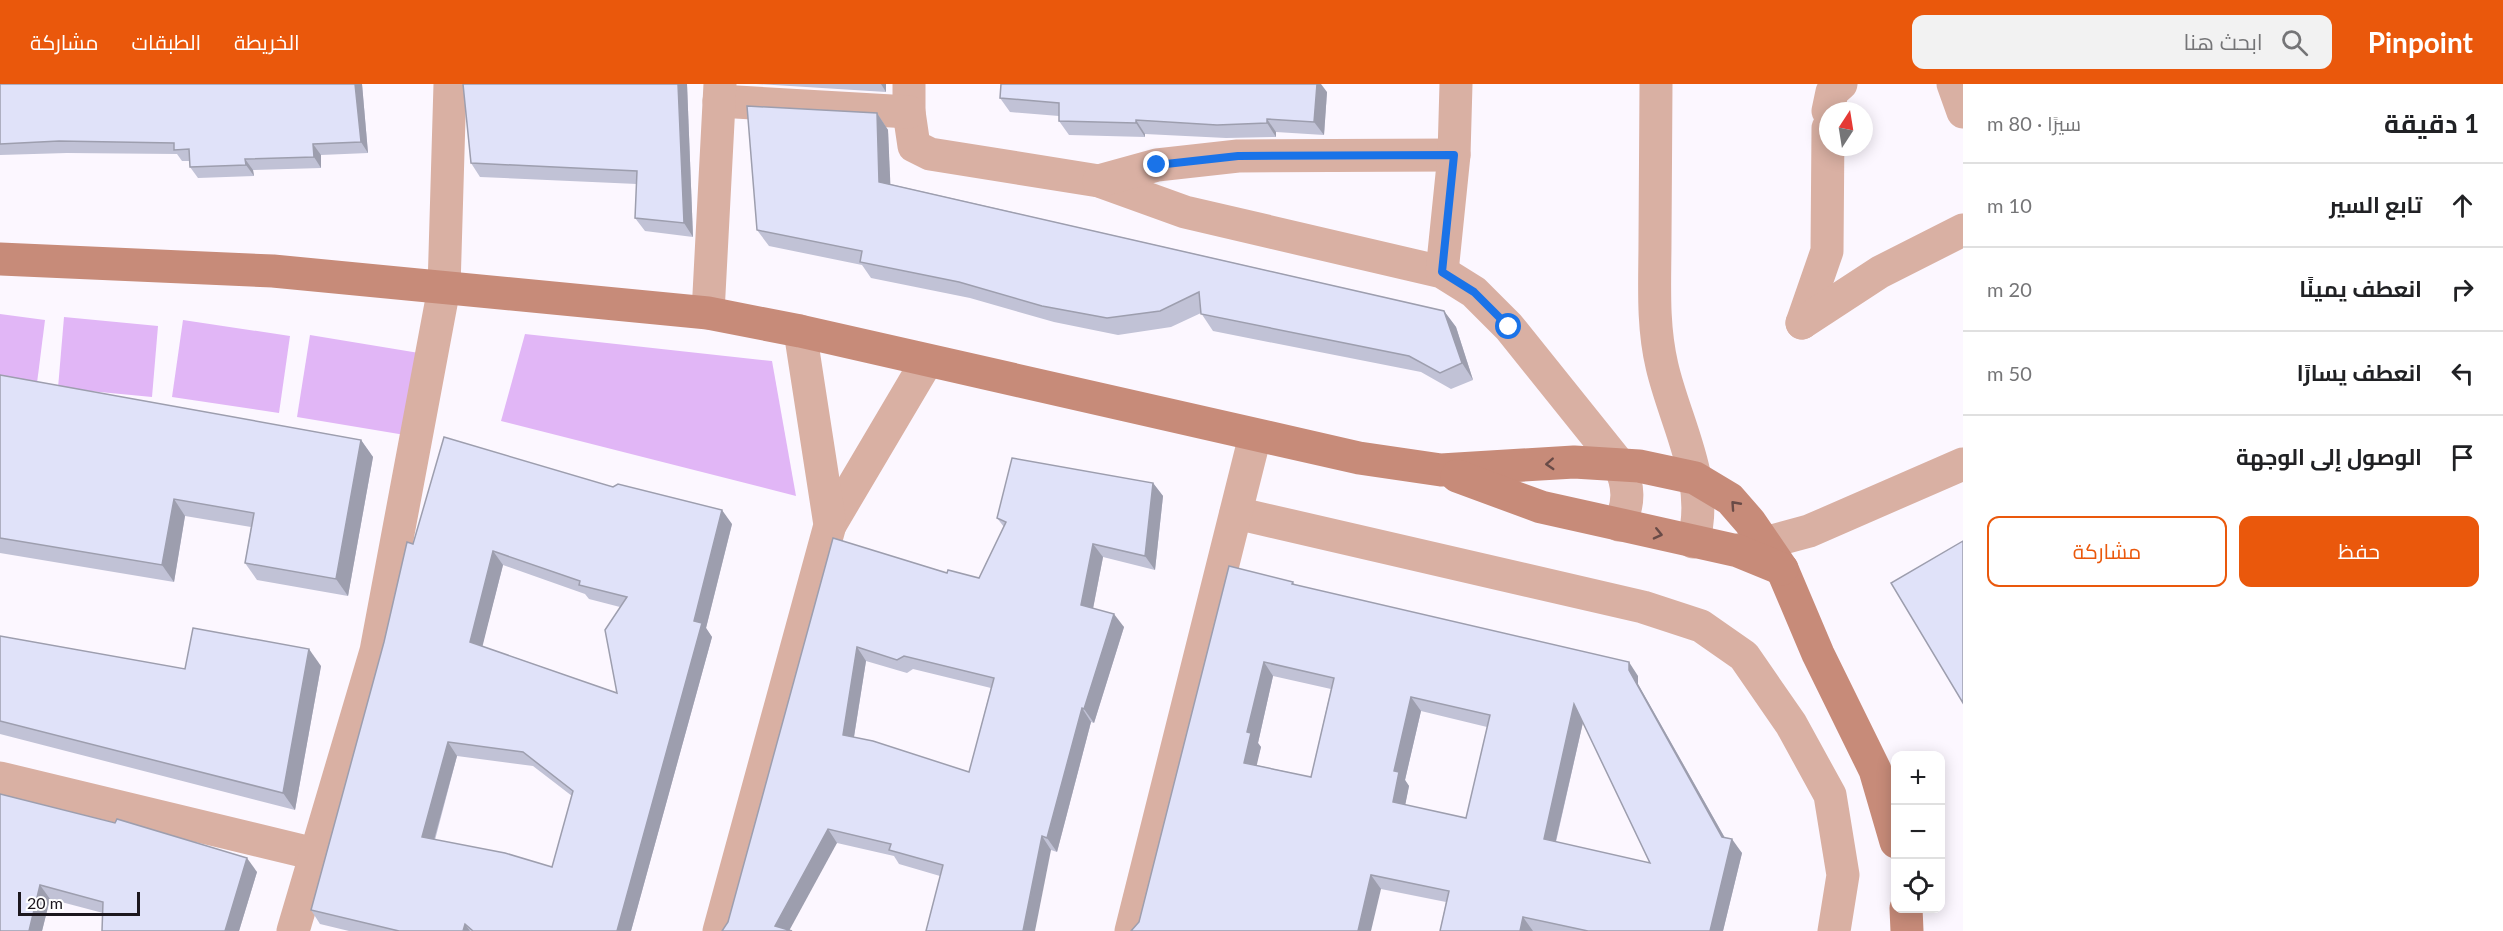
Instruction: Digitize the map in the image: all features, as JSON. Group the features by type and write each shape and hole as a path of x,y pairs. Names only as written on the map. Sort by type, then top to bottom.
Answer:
{"street":[{"path":"294,931 376,651 444,288 450,84"},
{"path":"1442,272 1454,155 1456,84"},
{"path":"1656,84 1655,313 1662,365 1695,478 1699,517 1693,542"},
{"path":"1830,102 1832,92 1841,84"},
{"path":"1953,84 1963,112"},
{"path":"708,313 719,92 909,98 914,146 930,154 1098,181 1185,212 1442,272 1474,292 1509,327 1619,464 1626,482 1628,502 1619,525"},
{"path":"1098,181 1157,165 1238,156 1454,155"},
{"path":"1828,156 1827,251 1802,323 1880,272 1963,230"},
{"path":"0,259 273,271 708,313 800,331 1359,458 1442,470 1574,462 1619,464 1695,478 1730,499 1750,546 1782,569 1818,654 1875,771 1891,825"},
{"path":"800,331 830,525"},
{"path":"719,931 830,525 927,361"},
{"path":"1131,931 1255,436"},
{"path":"1442,470 1541,507 1693,542 1750,546 1809,531 1963,464"},
{"path":"1236,513 1643,607 1701,626 1744,656 1791,724 1830,795 1843,875 1834,931"},
{"path":"0,778 315,854"},
{"path":"1906,913 1907,931"}],"shaded area":[{"path":"0,314 45,320 36,391 0,387"},
{"path":"64,317 158,326 152,397 58,388"},
{"path":"183,320 290,336 279,413 172,397"},
{"path":"525,334 772,361 796,496 501,421"},
{"path":"310,335 419,353 405,435 297,417"}],"building":[{"path":"0,84 355,84 361,142 313,144 314,157 245,159 246,165 190,167 189,149 174,150 174,143 59,141 0,144"},
{"path":"463,84 678,84 684,223 635,218 637,171 471,163"},
{"path":"1001,84 1317,84 1314,122 1267,119 1267,123 1217,125 1136,120 1136,123 1059,121 1059,103 1000,98"},
{"path":"747,106 877,113 879,182 1444,311 1462,363 1440,373 1409,356 1201,314 1199,292 1160,311 1107,318 1042,306 959,282 860,262 862,251 757,230"},
{"path":"0,375 361,440 336,579 245,563 254,513 174,499 162,565 0,538"},
{"path":"444,437 613,487 618,484 722,510 694,621 702,623 617,931 473,931 465,924 463,931 399,931 311,910 384,642 407,542 413,544","holes":["493,551 580,581 579,585 627,597 605,630 617,693 470,642","448,742 523,752 573,791 552,867 505,853 422,837"]},
{"path":"1012,458 1153,483 1145,556 1093,544 1081,605 1114,614 1084,709 1082,708 1047,838 1042,836 1023,931 926,931 943,865 889,850 891,844 828,829 775,926 792,931 722,931 728,922 833,538 947,573 948,570 979,578 1006,522 997,518","holes":["857,647 897,660 904,656 994,678 969,772 873,741 843,735"]},
{"path":"1963,541 1963,703 1891,583"},
{"path":"1229,566 1293,582 1292,584 1629,662 1629,670 1722,837 1732,839 1710,931 1588,931 1523,917 1520,931 1440,931 1449,891 1371,875 1358,931 1131,931 1139,922","holes":["1264,662 1334,678 1311,777 1244,763 1251,733 1247,732","1411,697 1490,715 1466,818 1393,802 1399,772 1394,771","1574,704 1650,863 1544,839"]},
{"path":"193,628 309,649 283,793 0,721 0,636 185,669"},
{"path":"0,794 115,823 117,819 247,858 225,931 102,931 103,902 40,885 29,931 0,931"}],"route":[{"path":"1157,165 1238,156 1454,155 1442,272 1474,292 1509,327"}]}
